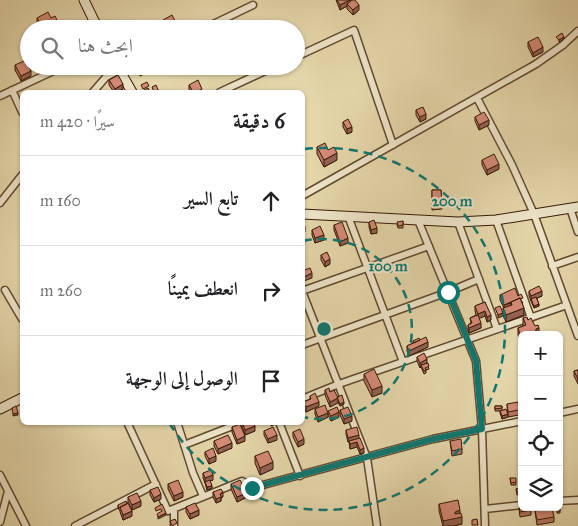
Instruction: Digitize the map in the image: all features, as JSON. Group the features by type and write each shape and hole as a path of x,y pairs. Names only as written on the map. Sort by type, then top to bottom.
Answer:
{"street":[{"path":"84,0 94,20"},
{"path":"222,20 253,5"},
{"path":"305,53 354,30 393,145"},
{"path":"305,194 536,64 563,45 578,31"},
{"path":"0,96 44,75"},
{"path":"95,90 109,75"},
{"path":"125,75 131,90"},
{"path":"224,90 257,75"},
{"path":"12,90 20,108"},
{"path":"477,98 534,214 578,336"},
{"path":"0,203 20,178"},
{"path":"305,214 458,222 496,220 574,208 578,232"},
{"path":"348,216 403,362"},
{"path":"418,220 476,361 482,429 485,526"},
{"path":"496,220 531,318"},
{"path":"458,222 497,329"},
{"path":"305,290 429,246"},
{"path":"552,266 578,257"},
{"path":"305,344 479,279"},
{"path":"5,290 20,316"},
{"path":"305,298 367,458 377,526"},
{"path":"305,398 339,384 567,305"},
{"path":"0,408 20,399"},
{"path":"563,412 578,410"},
{"path":"128,425 168,511 242,481 252,488 433,439 518,422"},
{"path":"178,425 203,496"},
{"path":"184,445 235,425"},
{"path":"280,425 300,476"},
{"path":"0,475 26,526"},
{"path":"75,526 156,484"},
{"path":"0,522 8,491"},
{"path":"563,501 578,500"},
{"path":"485,509 518,505"},
{"path":"174,509 174,526"}],"building":[{"path":"337,0 350,0 340,5"},
{"path":"355,0 359,5 353,10 347,4"},
{"path":"48,12 51,18 55,16 57,20 38,20 37,18"},
{"path":"172,15 174,20 163,20"},
{"path":"562,33 564,37 559,40 556,37"},
{"path":"538,37 543,47 533,53 528,42"},
{"path":"20,63 20,74 15,65"},
{"path":"118,75 123,84 115,89 109,80"},
{"path":"198,80 202,89 192,90 189,85"},
{"path":"147,82 149,86 143,89 141,85"},
{"path":"156,85 158,90 153,90 152,87"},
{"path":"423,107 426,114 420,117 416,110"},
{"path":"484,112 489,120 479,125 475,117"},
{"path":"348,119 352,127 347,129 343,122"},
{"path":"325,143 328,150 334,147 337,153 324,160 317,147"},
{"path":"494,154 499,164 487,170 482,160"},
{"path":"432,190 441,190 442,205 432,205"},
{"path":"374,220 377,228 371,230 369,222"},
{"path":"403,221 403,225 398,226 397,222"},
{"path":"342,222 348,238 340,242 334,225"},
{"path":"320,226 324,235 315,238 312,230"},
{"path":"327,252 330,259 325,262 321,255"},
{"path":"310,268 312,273 305,276 305,270"},
{"path":"539,286 542,291 531,296 529,291"},
{"path":"515,288 518,296 521,294 523,298 504,305 500,295"},
{"path":"536,297 539,304 534,306 531,299"},
{"path":"520,298 524,308 506,315 503,308 512,305 511,302"},
{"path":"485,302 491,315 487,317 485,311 478,314 475,306"},
{"path":"500,306 503,313 498,315 495,308"},
{"path":"478,315 481,323 469,328 468,325 472,323 470,318"},
{"path":"527,317 528,320 531,318 535,326 538,325 539,328 536,331 519,331 518,328 526,325 523,318"},
{"path":"426,337 428,342 409,351 407,346"},
{"path":"424,353 427,359 420,363 417,357"},
{"path":"428,363 429,366 424,371 421,365"},
{"path":"374,369 382,386 372,390 364,374"},
{"path":"578,370 578,379 574,371"},
{"path":"329,388 330,392 334,390 338,398 330,402 325,390"},
{"path":"315,393 319,402 306,407 305,401 311,399 310,396"},
{"path":"342,395 344,402 340,404 337,397"},
{"path":"518,402 518,410 508,412 507,404"},
{"path":"325,405 328,413 318,417 315,409"},
{"path":"16,406 18,413 13,414 12,408"},
{"path":"495,406 502,406 502,408 495,409"},
{"path":"337,407 339,412 331,416 328,411"},
{"path":"348,407 352,416 344,419 340,410"},
{"path":"506,409 508,414 502,416 500,411"},
{"path":"240,425 245,436 237,440 232,427"},
{"path":"243,425 255,425 255,426 245,430"},
{"path":"273,427 277,435 268,439 264,431"},
{"path":"357,427 359,435 348,438 346,430"},
{"path":"300,429 304,439 298,442 293,432"},
{"path":"228,435 232,443 218,449 214,441"},
{"path":"360,438 364,448 360,450 357,442 350,444 349,441"},
{"path":"461,439 462,449 452,451 450,441"},
{"path":"213,448 216,456 209,459 205,452"},
{"path":"268,451 273,462 260,468 255,456"},
{"path":"211,470 213,475 205,478 203,473"},
{"path":"510,478 516,478 516,482 511,483"},
{"path":"178,480 183,492 174,496 168,484"},
{"path":"210,480 212,486 207,487 205,482"},
{"path":"240,480 247,493 237,497 231,484"},
{"path":"158,487 161,494 154,498 150,490"},
{"path":"221,489 223,492 220,494 221,497 216,499 213,492"},
{"path":"137,493 141,501 132,505 128,497"},
{"path":"458,500 460,510 455,512 455,514 461,513 462,517 443,521 439,504"},
{"path":"126,501 127,504 119,508 118,505"},
{"path":"128,503 132,511 123,515 120,507"},
{"path":"195,503 199,510 190,514 186,507"},
{"path":"162,504 166,513 158,517 157,514 162,511 161,509 156,511 155,508"},
{"path":"535,511 553,511 554,517 537,520"},
{"path":"175,519 177,523 172,526 170,521"},
{"path":"477,519 478,525 472,525 472,520"}],"route":[{"path":"252,488 433,439 482,429 476,361 448,292"}]}
